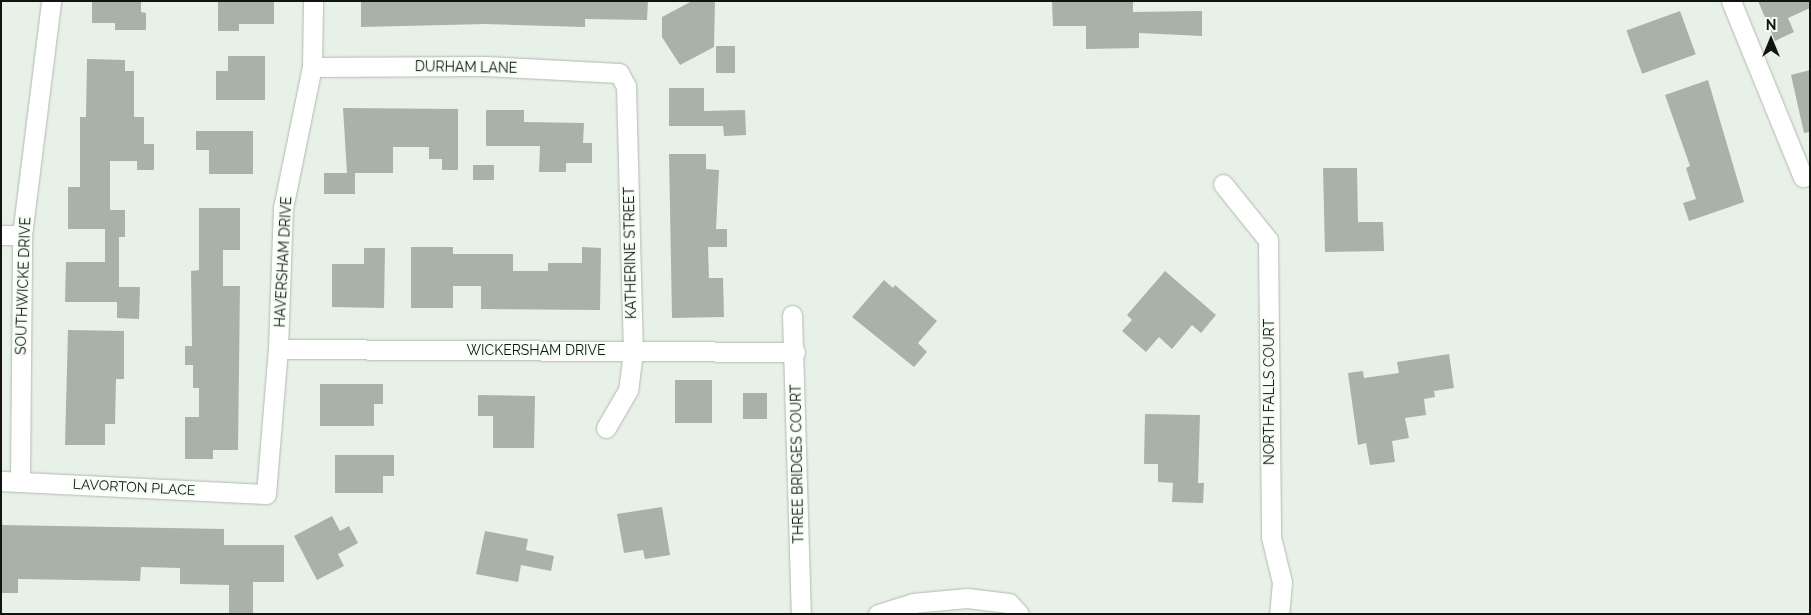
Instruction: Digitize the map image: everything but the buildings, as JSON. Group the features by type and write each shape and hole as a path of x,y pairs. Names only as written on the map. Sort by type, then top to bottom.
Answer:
{"street":[{"name":"SOUTHWICKE DRIVE","path":"20,481 22,235 51,1"},
{"name":"HAVERSHAM DRIVE","path":"266,494 278,349 283,208 312,67 313,1"},
{"path":"1731,1 1806,176"},
{"name":"DURHAM LANE","path":"312,67 485,66 619,72"},
{"name":"KATHERINE STREET","path":"606,428 628,390 633,351 626,86 619,72"},
{"name":"NORTH FALLS COURT","path":"1223,184 1268,240 1271,537 1282,582 1279,614"},
{"path":"1,235 22,235"},
{"name":"THREE BRIDGES COURT","path":"792,315 795,352 801,614"},
{"name":"WICKERSHAM DRIVE","path":"278,349 795,352"},
{"name":"LAVORTON PLACE","path":"1,481 266,494"},
{"path":"878,614 913,602 967,598 1008,602 1019,614"}]}
